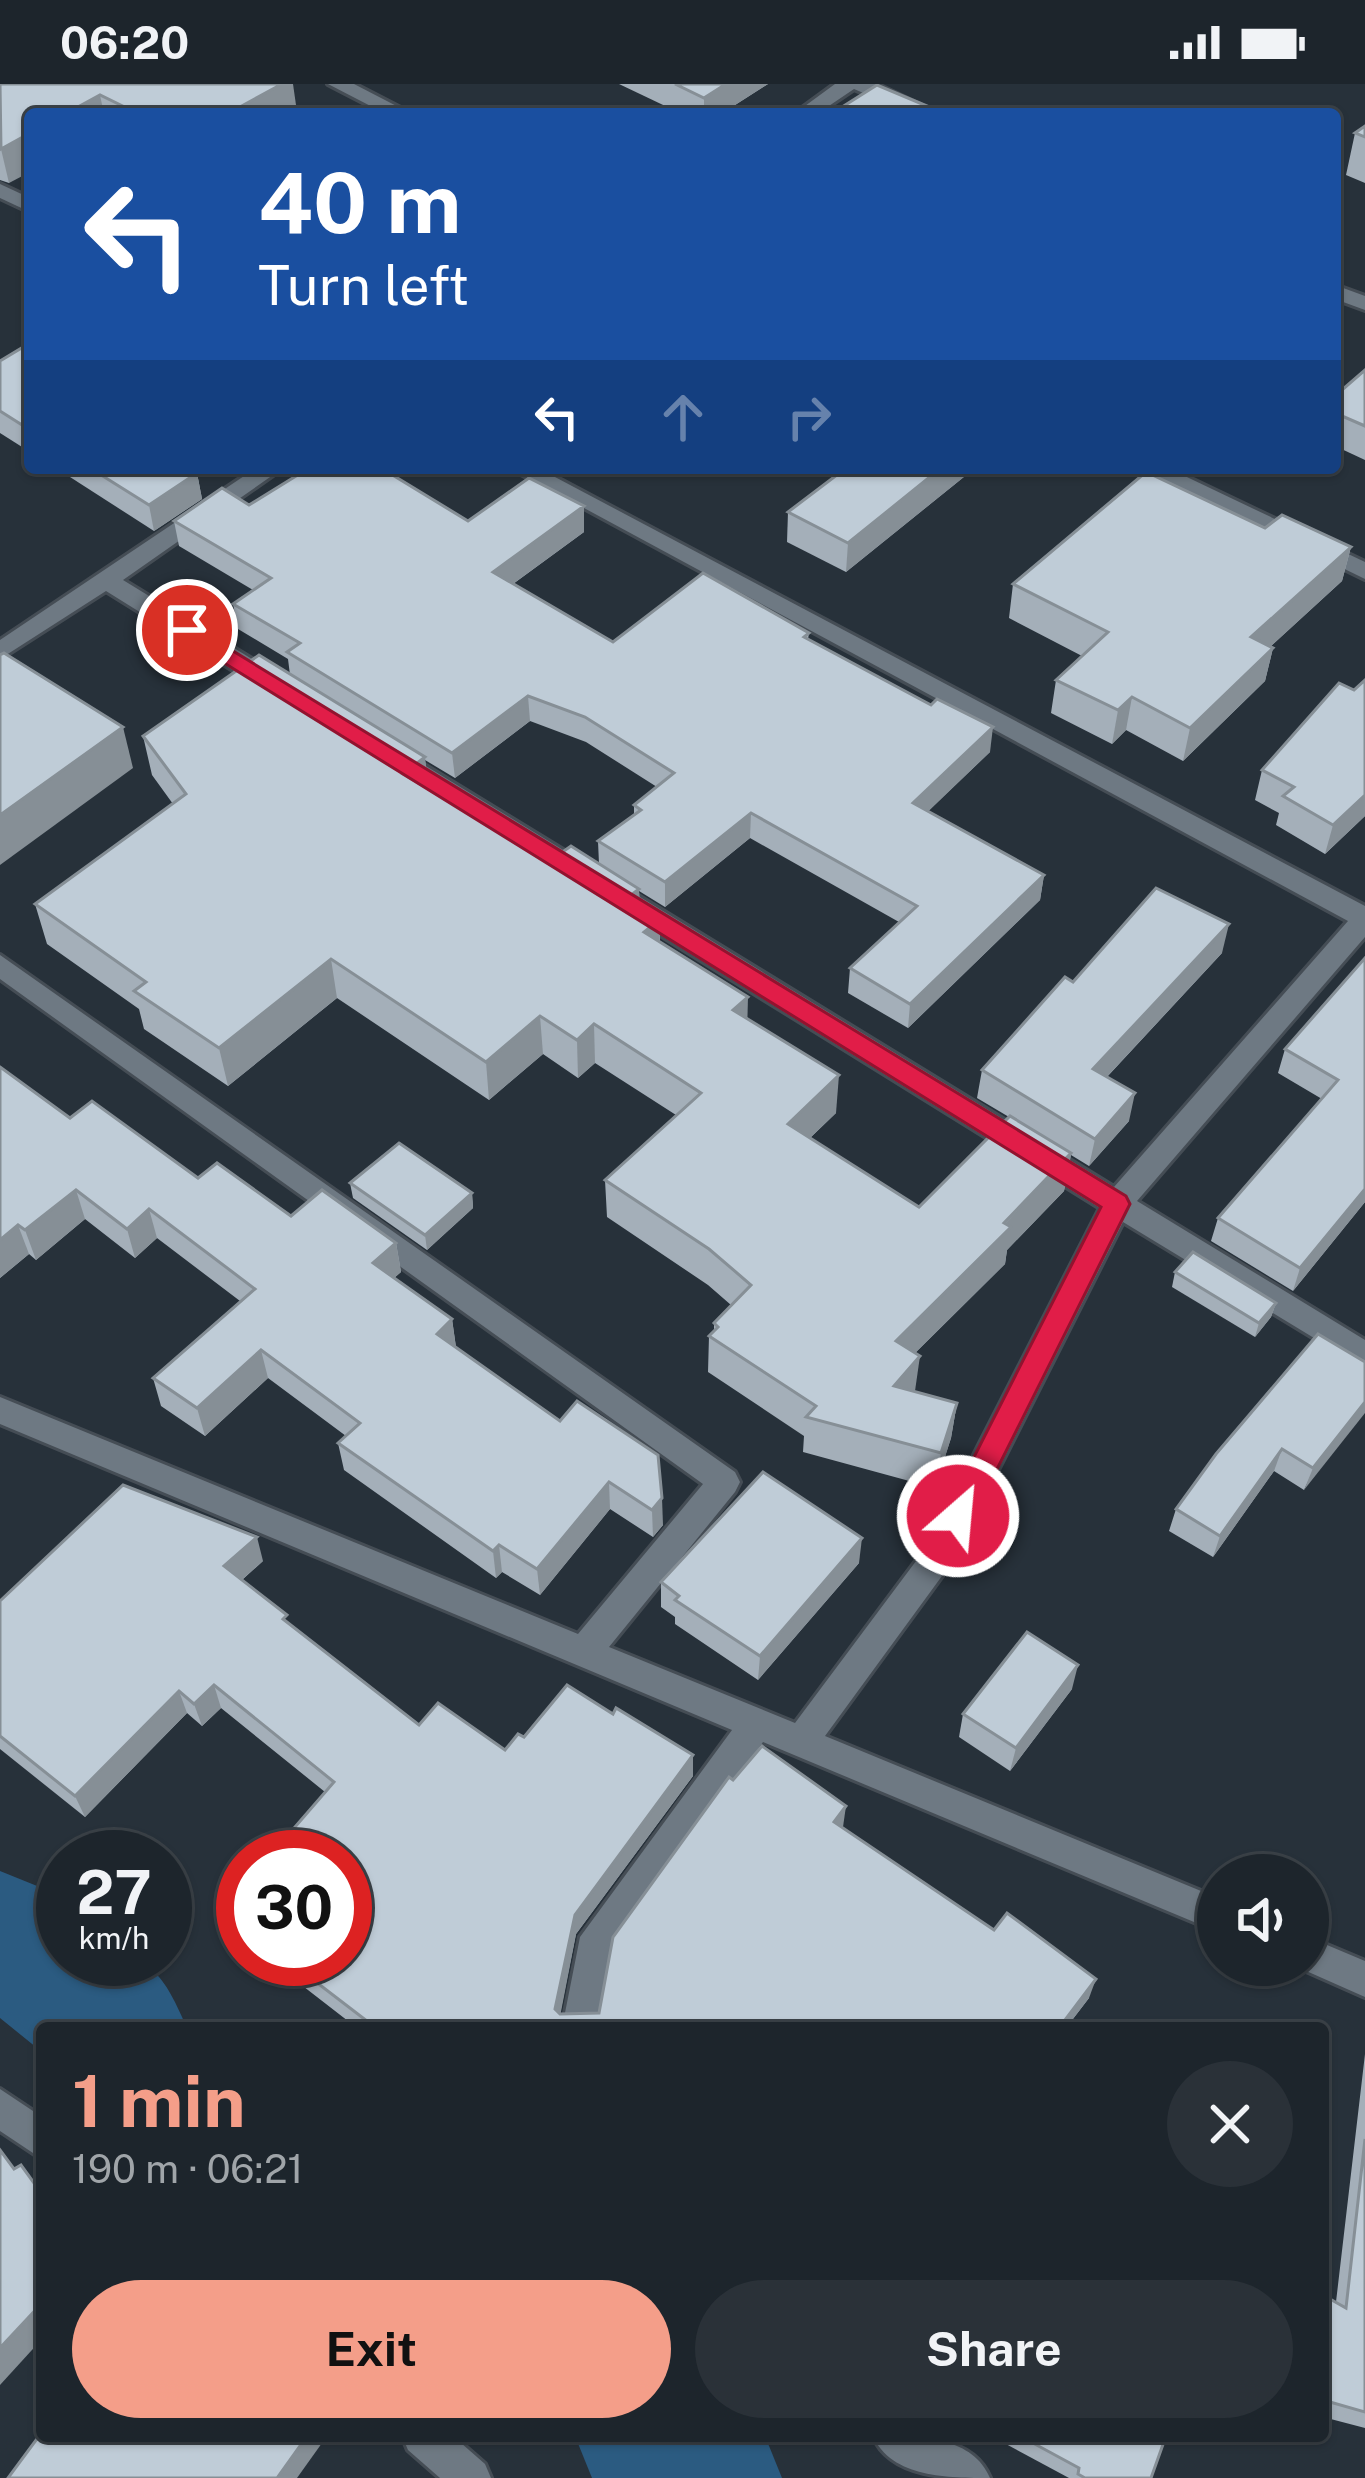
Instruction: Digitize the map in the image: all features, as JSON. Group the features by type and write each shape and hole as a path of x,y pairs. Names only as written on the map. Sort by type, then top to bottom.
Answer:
{"street":[{"path":"338,84 389,108"},
{"path":"813,108 848,84"},
{"path":"860,84 915,108"},
{"path":"0,652 263,474"},
{"path":"532,474 1365,918 1117,1204 938,1555 801,1742"},
{"path":"1162,474 1365,571"},
{"path":"106,580 308,705"},
{"path":"368,742 1365,1357"},
{"path":"0,965 724,1482 586,1650"},
{"path":"0,1410 1197,1906"},
{"path":"581,2022 592,1949 757,1723"},
{"path":"1329,1963 1365,1979"},
{"path":"0,2108 36,2135"},
{"path":"429,2442 471,2478"},
{"path":"904,2442 970,2478"}],"building":[{"path":"0,84 282,84 238,108 127,108 100,95 76,108 24,108 24,136 1,149"},
{"path":"675,84 726,84 704,98"},
{"path":"877,85 932,108 841,108"},
{"path":"24,347 24,426 0,411 0,361"},
{"path":"1365,370 1365,426 1341,416 1341,391"},
{"path":"100,474 196,474 149,505"},
{"path":"299,474 391,474 468,521 529,478 584,506 493,572 613,642 703,573 809,633 804,637 931,705 937,699 993,727 913,803 1044,875 910,1004 850,968 917,906 751,813 665,882 598,841 641,810 634,805 674,773 585,717 528,696 452,753 287,652 300,643 233,604 271,578 174,521 222,488 249,505"},
{"path":"838,474 934,474 848,543 788,512"},
{"path":"1144,474 1265,528 1282,515 1351,547 1251,637 1273,648 1190,728 1132,697 1118,710 1056,680 1108,632 1013,584"},
{"path":"4,653 123,727 0,815 0,655"},
{"path":"259,655 425,757 403,774 551,860 571,846 639,889 626,899 659,920 644,932 748,997 733,1010 839,1075 788,1124 919,1207 1010,1116 1071,1153 1004,1223 1011,1227 896,1341 920,1356 894,1386 957,1403 941,1453 806,1417 816,1406 709,1336 718,1327 714,1323 751,1285 709,1249 605,1180 701,1093 594,1024 577,1040 540,1016 486,1062 331,959 219,1048 134,991 146,982 35,904 186,794 143,736"},
{"path":"1365,680 1365,795 1333,825 1283,796 1294,787 1262,770 1339,683 1354,690"},
{"path":"1156,888 1229,924 1093,1069 1135,1093 1095,1139 982,1070 1065,977 1073,982"},
{"path":"1365,958 1365,1189 1300,1268 1218,1218 1338,1080 1285,1049"},
{"path":"0,1067 70,1118 92,1101 198,1178 217,1163 291,1216 322,1190 396,1243 373,1263 452,1319 437,1334 560,1421 577,1401 658,1455 662,1498 652,1510 609,1482 537,1569 499,1545 493,1551 338,1443 360,1423 261,1350 197,1408 153,1378 255,1289 149,1209 127,1229 76,1190 25,1230 18,1225 0,1240"},
{"path":"399,1143 472,1193 425,1235 350,1183"},
{"path":"1193,1252 1276,1303 1259,1323 1175,1272"},
{"path":"1318,1334 1365,1362 1365,1402 1313,1468 1282,1449 1220,1536 1176,1509 1216,1454"},
{"path":"763,1472 862,1538 760,1656 675,1600 679,1596 661,1582"},
{"path":"123,1485 257,1537 224,1566 287,1615 283,1619 419,1725 438,1703 505,1750 518,1734 524,1737 567,1685 613,1714 616,1708 693,1755 575,1915 555,2009 560,2014 599,2013 613,1937 729,1777 733,1780 762,1746 846,1806 834,1822 994,1930 1007,1913 1096,1979 1064,2022 368,2022 321,1986 372,1986 372,1830 292,1830 334,1782 214,1685 194,1704 179,1691 75,1796 0,1736 0,1601"},
{"path":"1027,1632 1078,1665 1016,1748 963,1714"},
{"path":"1365,2139 1365,2412 1329,2402 1329,2298 1346,2308"},
{"path":"0,2150 14,2169 21,2165 36,2186 36,2309 0,2348"},
{"path":"36,2440 303,2442 277,2478 8,2478"},
{"path":"1031,2442 1164,2442 1151,2478 1085,2478 1078,2474 1079,2468"}],"waterway":[{"path":"0,1935 111,2022"},
{"path":"657,2442 707,2478"}],"route":[{"path":"187,630 1117,1204 958,1516"}]}
